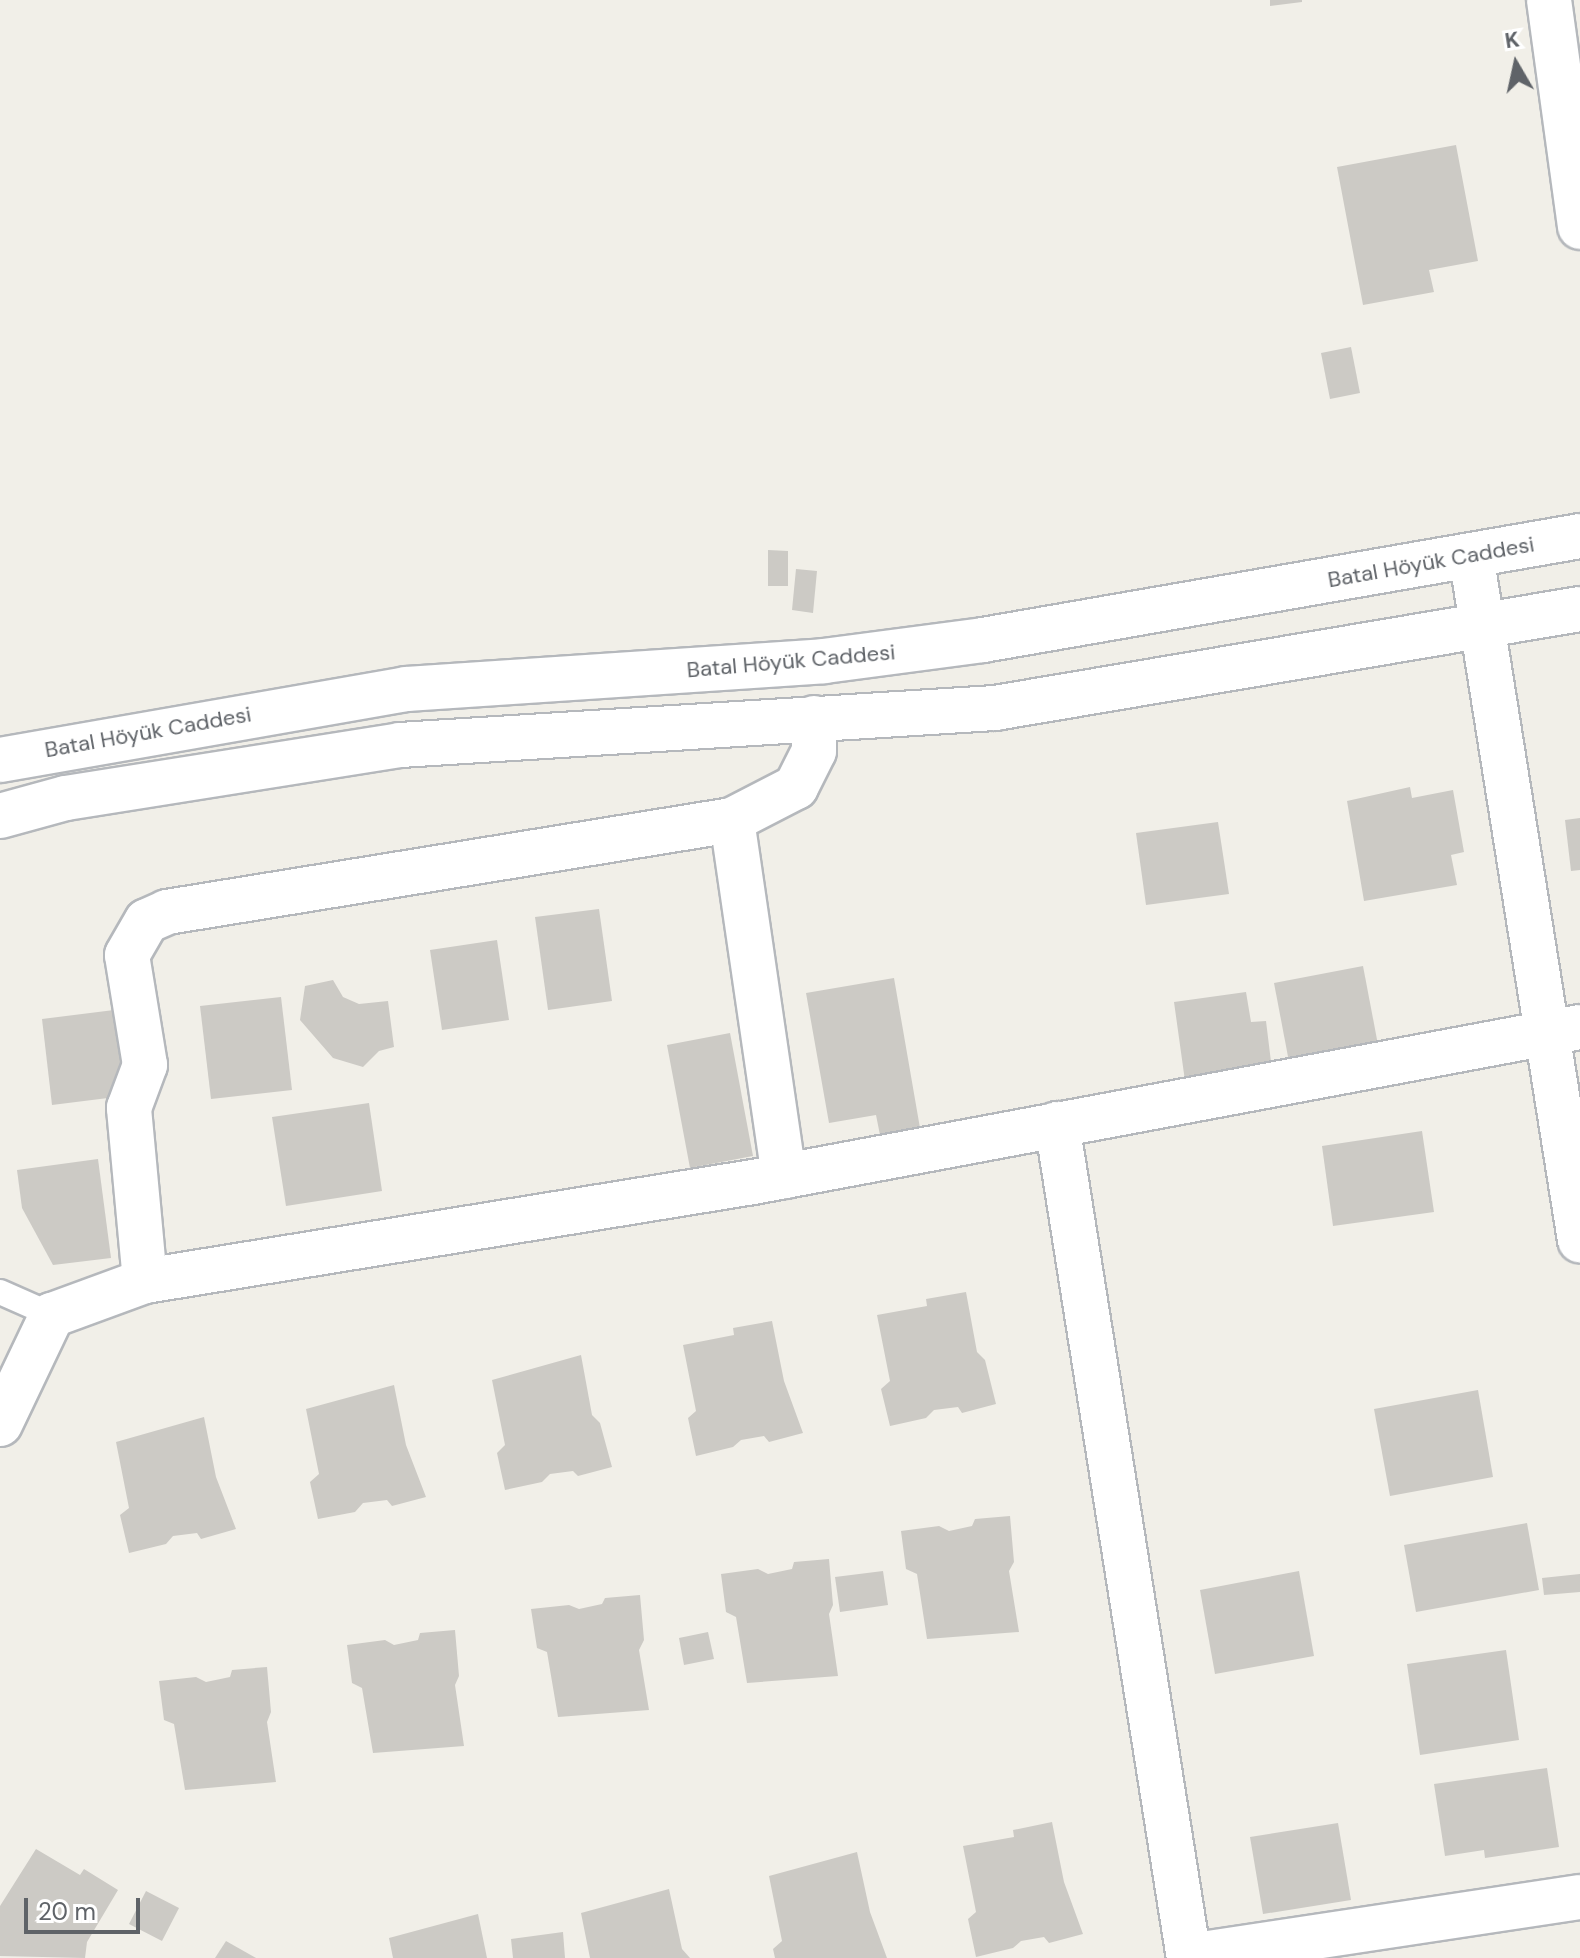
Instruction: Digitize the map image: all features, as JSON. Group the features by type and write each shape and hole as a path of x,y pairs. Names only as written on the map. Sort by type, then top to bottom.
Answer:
{"street":[{"path":"1549,0 1580,227"},
{"name":"Batal Höyük Caddesi","path":"0,760 406,689 824,661 983,640 1580,536"},
{"path":"1471,555 1562,1030 1580,1240"},
{"path":"0,816 66,798 400,745 995,708 1580,609"},
{"path":"145,1281 129,1108 145,1065 127,955 131,941 147,921 167,912 732,820 796,787 814,751 814,718"},
{"path":"732,820 784,1176"},
{"path":"0,1424 52,1315 145,1281 784,1176 1562,1030"},
{"path":"1057,1124 1189,1957 1580,1897"}],"lane":[{"path":"0,1292 52,1315"}],"building":[{"path":"1270,0 1302,0 1302,2 1270,6"},
{"path":"1456,145 1478,261 1429,270 1434,292 1363,305 1337,167"},
{"path":"1351,347 1360,393 1330,399 1321,353"},
{"path":"768,550 788,551 788,586 768,586"},
{"path":"796,569 817,571 813,613 792,610"},
{"path":"1410,787 1412,798 1453,790 1464,852 1451,855 1457,885 1364,901 1347,801"},
{"path":"1580,818 1580,870 1571,871 1565,820"},
{"path":"1218,822 1229,894 1146,905 1136,833"},
{"path":"599,909 612,1001 548,1010 535,917"},
{"path":"497,940 509,1020 442,1030 430,950"},
{"path":"1363,966 1379,1050 1290,1067 1274,983"},
{"path":"894,978 920,1128 880,1135 876,1115 829,1123 806,993"},
{"path":"333,980 343,997 359,1004 388,1001 394,1047 379,1051 363,1067 333,1058 300,1020 305,986"},
{"path":"1246,992 1251,1022 1266,1021 1272,1070 1185,1081 1174,1002"},
{"path":"281,997 292,1090 211,1099 200,1006"},
{"path":"122,1009 132,1095 52,1105 42,1019"},
{"path":"730,1033 753,1156 690,1168 667,1045"},
{"path":"369,1103 382,1191 286,1206 272,1117"},
{"path":"1422,1131 1434,1212 1333,1226 1322,1146"},
{"path":"98,1159 111,1258 53,1265 22,1208 17,1170"},
{"path":"966,1292 977,1352 985,1360 996,1404 962,1413 958,1407 934,1410 926,1418 890,1426 881,1389 890,1381 877,1315 927,1306 926,1299"},
{"path":"772,1321 784,1381 803,1433 769,1442 764,1436 741,1440 733,1447 696,1456 688,1418 696,1411 683,1345 734,1335 733,1328"},
{"path":"581,1355 592,1415 600,1423 612,1467 578,1476 573,1471 550,1474 542,1482 505,1490 497,1453 505,1445 492,1380"},
{"path":"394,1385 406,1445 426,1497 392,1506 387,1500 363,1503 355,1512 318,1519 310,1482 319,1474 306,1409"},
{"path":"1478,1390 1493,1477 1390,1496 1374,1409"},
{"path":"204,1417 216,1477 236,1529 201,1539 197,1533 173,1536 166,1544 129,1553 120,1515 129,1508 116,1442"},
{"path":"1010,1516 1014,1562 1009,1571 1019,1632 927,1639 917,1574 906,1569 901,1531 939,1526 949,1531 972,1526 975,1519"},
{"path":"1527,1523 1539,1590 1416,1612 1404,1545"},
{"path":"829,1559 833,1605 829,1614 838,1676 747,1683 736,1617 726,1612 721,1574 758,1569 768,1574 792,1569 794,1562"},
{"path":"883,1571 888,1605 840,1612 835,1577"},
{"path":"1299,1571 1314,1656 1215,1674 1200,1590"},
{"path":"1580,1574 1580,1592 1544,1595 1542,1578"},
{"path":"640,1595 644,1640 639,1650 649,1710 558,1717 547,1652 537,1648 531,1609 569,1605 579,1609 602,1604 605,1598"},
{"path":"455,1630 459,1676 455,1685 464,1746 373,1753 362,1688 352,1683 347,1645 385,1640 394,1645 418,1640 420,1633"},
{"path":"708,1632 714,1659 684,1665 679,1638"},
{"path":"1506,1650 1519,1740 1420,1755 1407,1664"},
{"path":"267,1667 271,1712 267,1722 276,1782 185,1790 174,1724 164,1720 159,1681 196,1677 206,1682 230,1677 232,1670"},
{"path":"1547,1768 1559,1847 1485,1858 1484,1850 1445,1856 1434,1784"},
{"path":"1052,1822 1064,1882 1083,1934 1049,1943 1044,1937 1021,1941 1013,1948 976,1957 968,1919 976,1912 963,1846 1014,1837 1013,1830"},
{"path":"1338,1823 1351,1900 1263,1914 1250,1837"},
{"path":"36,1849 80,1875 84,1869 118,1890 87,1942 85,1958 0,1956 0,1906"},
{"path":"857,1852 870,1912 887,1958 775,1958 773,1949 782,1941 769,1876"},
{"path":"669,1889 682,1949 690,1958 590,1958 581,1913"},
{"path":"146,1891 179,1908 162,1941 129,1924"},
{"path":"478,1914 487,1958 393,1958 389,1938"},
{"path":"563,1932 565,1958 513,1958 511,1939"},
{"path":"226,1941 256,1958 215,1958"}]}
